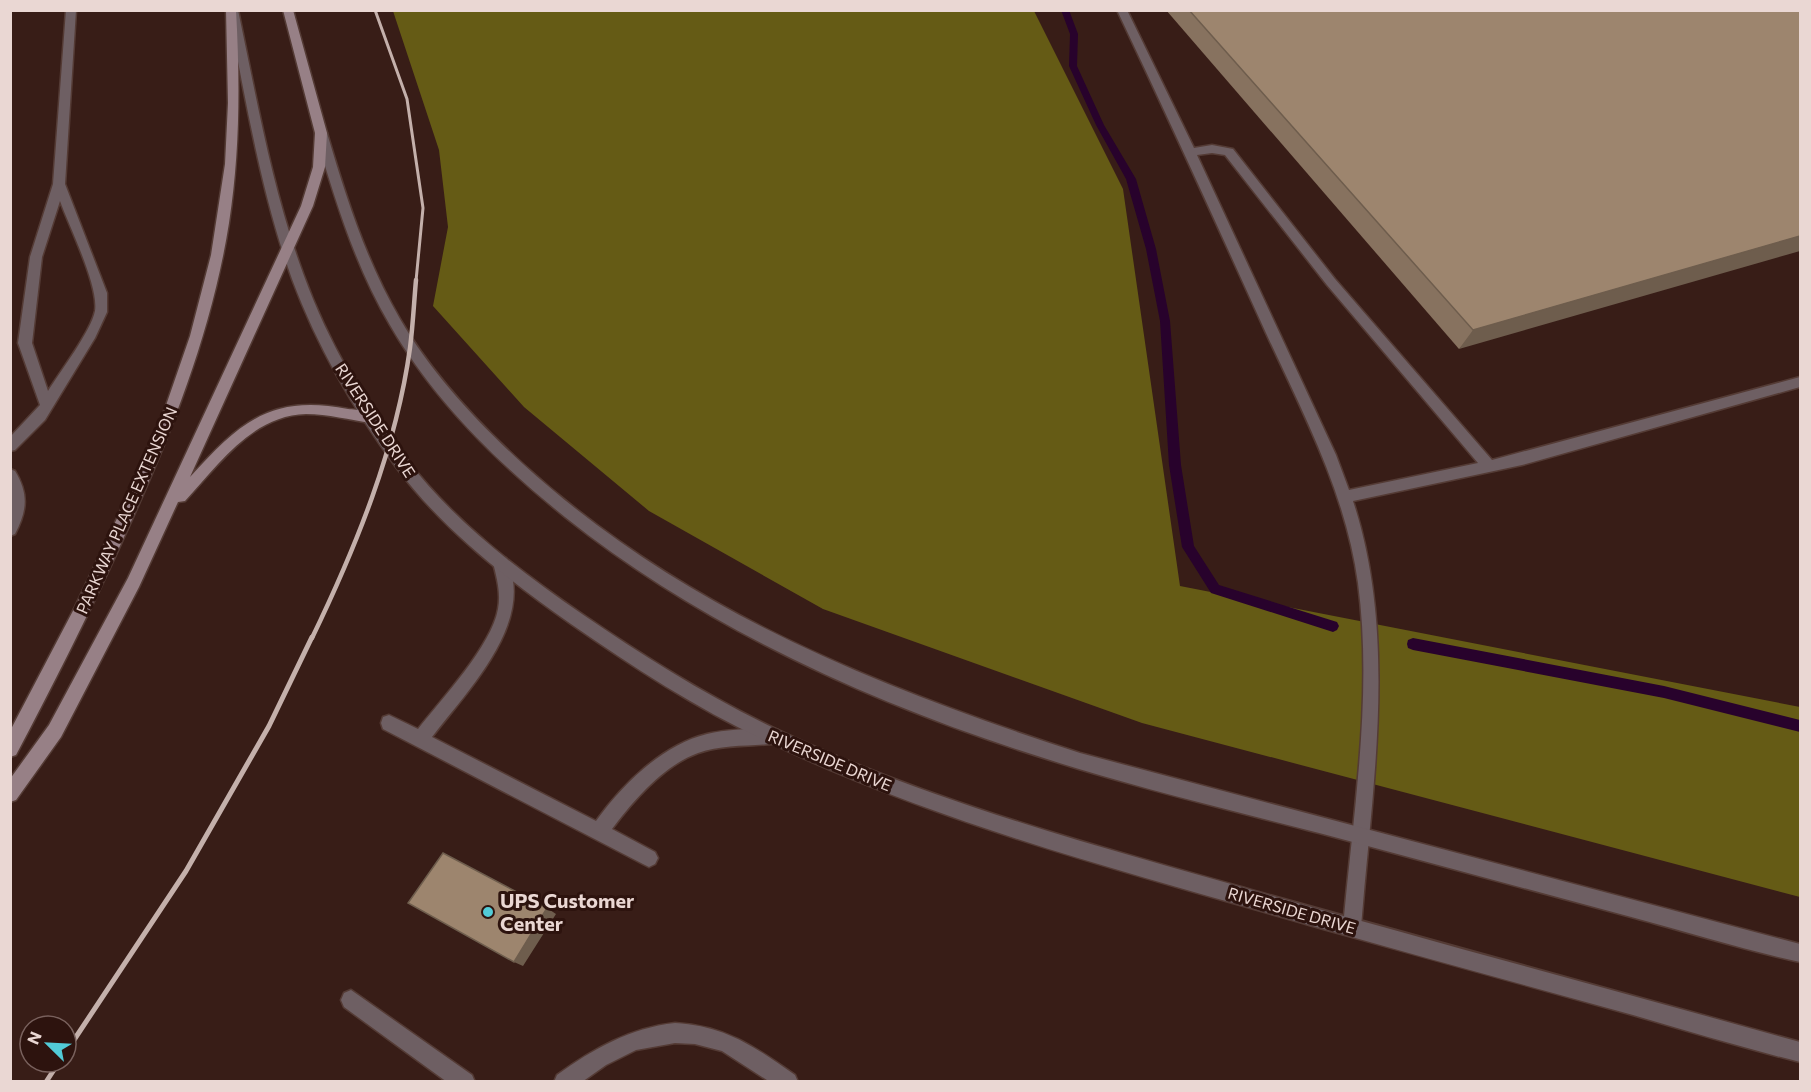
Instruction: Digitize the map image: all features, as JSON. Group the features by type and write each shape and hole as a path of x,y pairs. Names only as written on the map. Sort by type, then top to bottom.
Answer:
{"main road":[{"name":"PARKWAY PLACE EXTENSION","path":"10,749 56,665 145,476 165,428 200,323 217,256 229,184 235,76 232,10"},
{"path":"288,10 321,133"},
{"name":"PARKWAY PLACE EXTENSION","path":"10,794 61,721 105,640 170,509 289,249 315,184 319,167 321,133"},
{"path":"170,509 233,441 266,418 284,411 304,409 371,418"}],"street":[{"path":"46,404 25,343 36,256 59,184 71,10"},
{"name":"RIVERSIDE DRIVE","path":"232,10 269,180 289,249 319,327 371,418 406,469 470,538 586,626 727,713 772,736 897,789 1034,836 1800,1052"},
{"path":"1122,10 1329,455 1357,538 1366,587 1369,638 1366,759 1352,927"},
{"path":"321,133 339,198 380,296 410,348 450,398 514,466 586,526 680,591 795,655 930,711 1080,761 1359,837 1800,952"},
{"path":"1190,152 1212,149 1229,152 1331,282 1490,466"},
{"path":"10,446 30,429 46,404 97,322 102,302 101,293 59,184"},
{"path":"1345,497 1490,466 1800,382"},
{"path":"10,475 19,490 20,502 10,530"},
{"path":"420,739 485,651 505,615 507,596 501,563"},
{"path":"389,723 650,858"},
{"path":"599,832 619,805 673,758 690,748 708,742 772,736"},
{"path":"351,1000 465,1082"},
{"path":"564,1082 606,1053 627,1042 670,1033 717,1039 735,1047 788,1082"}],"shaded area":[{"path":"393,11 1034,11 1123,189 1180,586 1800,707 1800,897 1142,723 823,609 649,511 524,407 433,306 448,227 439,150"}],"building":[{"path":"1189,10 1800,10 1800,236 1473,330"},
{"name":"UPS Customer Center","path":"443,853 547,908 514,962 408,903"}],"waterway":[{"path":"1065,10 1074,34 1073,66 1100,125 1131,179 1151,249 1165,321 1175,465 1188,547 1215,589 1333,626"},
{"path":"1413,644 1664,692 1800,726"}],"railway":[{"path":"375,10 407,99 423,208 416,281"},
{"path":"312,638 359,533 395,423 404,386 411,339 416,280"},
{"path":"78,1034 186,871 269,726 312,637"},
{"path":"46,1082 51,1074"}],"place":[{"name":"UPS Customer Center","path":"488,912"}]}
